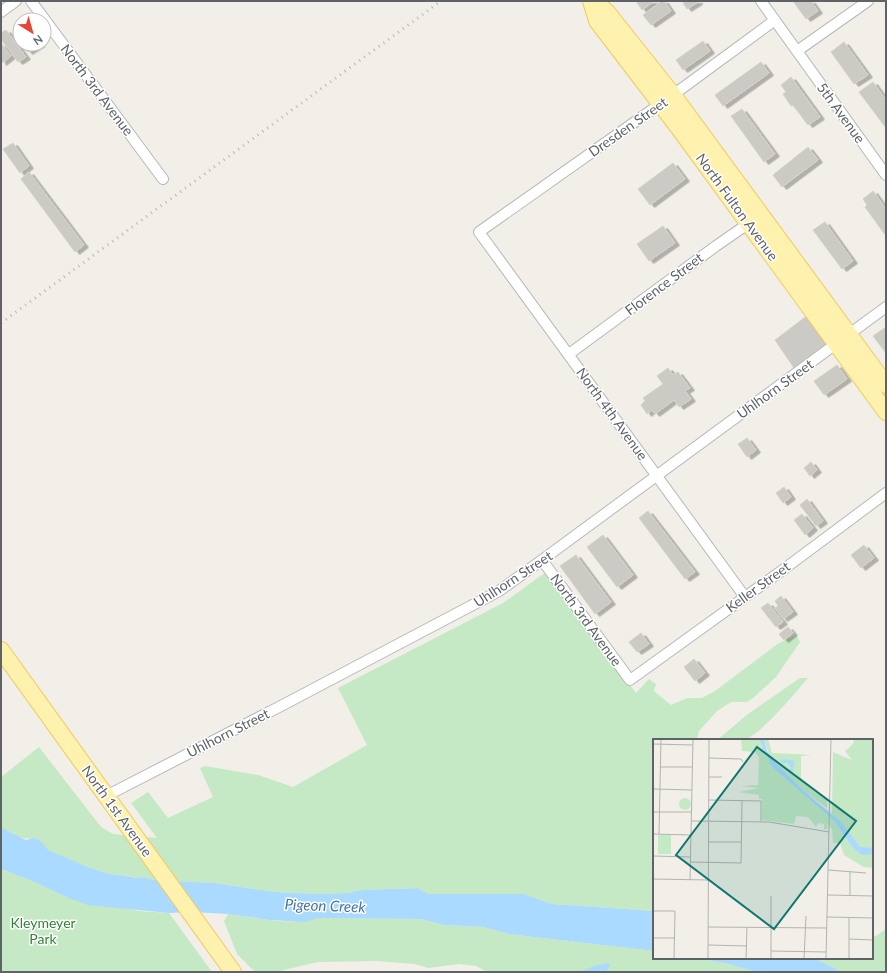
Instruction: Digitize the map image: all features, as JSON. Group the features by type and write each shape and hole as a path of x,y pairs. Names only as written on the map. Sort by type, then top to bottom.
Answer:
{"main road":[{"name":"North Fulton Avenue","path":"592,1 607,12 667,99 843,339 886,412"},
{"name":"North Fulton Avenue","path":"843,339 886,385"},
{"name":"North 1st Avenue","path":"1,650 106,796 123,817 233,972"}],"street":[{"path":"1,12 16,1"},
{"name":"North 3rd Avenue","path":"32,1 163,179"},
{"path":"761,1 775,20"},
{"path":"797,51 868,1"},
{"name":"Dresden Street","path":"479,232 667,99 775,20"},
{"name":"5th Avenue","path":"775,20 886,174"},
{"name":"Florence Street","path":"569,354 755,219"},
{"name":"North 4th Avenue","path":"479,232 745,596"},
{"name":"Uhlhorn Street","path":"106,796 499,591 886,308"},
{"name":"Keller Street","path":"630,680 886,493"},
{"name":"North 3rd Avenue","path":"542,560 630,680"}],"green space":[{"path":"546,572 636,693 649,679 656,684 654,691 671,705 687,698 702,698 715,691 779,643 796,635 800,642 776,677 747,702 731,702 717,711 699,731 697,739 653,739 653,911 552,904 524,894 428,894 416,888 362,890 347,893 319,894 275,892 214,883 138,878 106,873 88,867 47,850 34,838 22,838 5,829 1,829 1,777 39,747 101,827 113,834 157,838 131,803 148,792 168,818 213,797 200,768 205,766 258,775 293,787 367,745 338,688 503,603"},
{"path":"800,678 808,678 777,713 750,737 745,739 718,739 748,714"},
{"name":"Kleymeyer Park","path":"1,869 37,883 66,897 139,911 169,913 212,972 1,972"},
{"path":"228,914 284,921 318,918 421,919 444,925 484,927 508,934 653,951 653,959 701,959 757,972 488,972 476,966 459,964 428,968 415,964 376,961 318,962 275,972 255,972 237,954 224,921"},
{"path":"886,929 886,972 842,972 816,959 873,959 873,935 876,936"}],"water":[{"name":"Pigeon Creek","path":"1,829 5,829 26,840 34,838 42,842 48,850 88,867 106,873 137,878 141,877 156,880 214,883 275,892 319,894 347,893 362,890 417,888 428,894 524,894 552,904 653,911 653,951 508,934 484,927 444,925 421,919 318,918 305,922 269,920 228,914 193,912 169,913 88,905 1,869"},
{"path":"701,959 816,959 842,972 757,972"},
{"path":"608,963 610,965 606,972 579,972 597,965"}],"building":[{"path":"636,1 654,1 642,10"},
{"path":"664,1 671,11 651,25 643,15"},
{"path":"686,1 698,2 687,9 683,3"},
{"path":"793,1 811,1 818,11 806,19"},
{"path":"6,30 12,38 12,52 22,52 26,57 18,62 1,39 1,33"},
{"path":"703,41 710,51 683,70 676,60"},
{"path":"844,42 868,75 854,84 831,52"},
{"path":"1,43 11,56 2,63 1,61"},
{"path":"761,62 769,73 723,106 715,95"},
{"path":"791,77 820,117 808,125 793,105 791,106 783,94 786,92 781,85"},
{"path":"873,82 886,100 886,128 859,92"},
{"path":"742,109 775,154 764,162 731,116"},
{"path":"13,143 29,166 20,173 3,149"},
{"path":"808,147 818,160 782,187 773,175"},
{"path":"673,163 685,179 650,205 638,189"},
{"path":"29,172 84,245 75,252 21,179"},
{"path":"873,191 886,209 886,236 865,207 867,205 863,199"},
{"path":"825,222 853,261 842,269 813,230"},
{"path":"663,226 675,243 649,261 637,244"},
{"path":"808,315 831,343 794,368 775,340"},
{"path":"886,327 886,353 873,336"},
{"path":"837,365 847,379 824,395 814,381"},
{"path":"668,368 673,375 678,372 690,388 685,391 691,399 679,407 674,400 655,414 652,410 647,414 641,405 645,401 643,398 663,384 657,376"},
{"path":"747,438 756,450 747,457 738,444"},
{"path":"811,462 817,470 810,476 804,468"},
{"path":"784,487 791,497 783,503 776,493"},
{"path":"807,499 823,521 816,526 800,505"},
{"path":"648,511 695,572 685,579 639,518"},
{"path":"802,514 813,528 805,535 794,520"},
{"path":"603,535 633,575 617,587 587,547"},
{"path":"864,545 874,558 861,568 851,555"},
{"path":"576,555 611,602 595,614 560,566"},
{"path":"781,596 793,612 783,619 775,608 778,606 775,601"},
{"path":"768,603 783,622 776,627 761,608"},
{"path":"788,627 793,633 784,640 779,634"},
{"path":"641,633 649,644 637,652 629,642"},
{"path":"694,659 705,673 695,681 684,667"}],"railway":[{"path":"1,323 441,1"}]}
